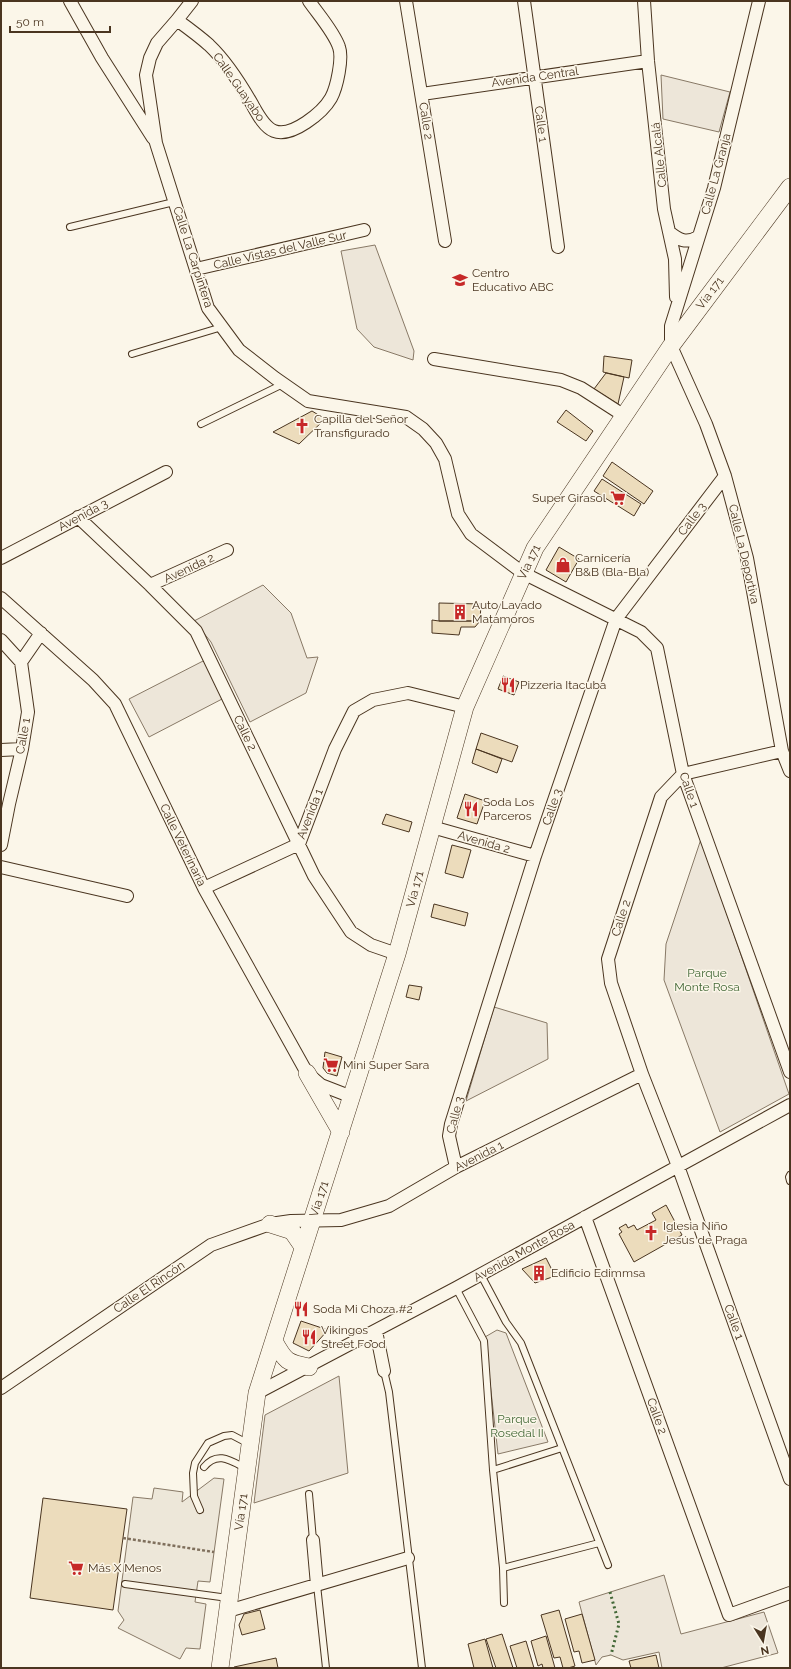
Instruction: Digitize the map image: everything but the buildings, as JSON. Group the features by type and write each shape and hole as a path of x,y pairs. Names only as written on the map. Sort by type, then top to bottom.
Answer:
{"main road":[{"name":"Vía 171","path":"220,1668 257,1394 397,954 465,706 535,548 623,414 670,346 790,187"},
{"path":"307,1073 340,1132"},
{"path":"270,1224 292,1231 303,1247"},
{"path":"274,1341 283,1357 292,1364 309,1367"}],"street":[{"path":"70,1 102,58 156,142"},
{"name":"Calle La Carpintera","path":"192,1 178,20 157,43 150,58 146,74 156,142 208,308 239,350 308,401 406,417 423,429 436,443 445,459 458,514 471,534 523,573"},
{"name":"Calle Guayabo","path":"178,20 209,45 222,59 246,94 261,120 274,131 285,133 304,124 324,108 332,97 340,61 339,47 310,1"},
{"name":"Calle 2","path":"406,1 445,241"},
{"name":"Calle 1","path":"524,1 558,247"},
{"name":"Calle Alcalá","path":"644,1 648,61 664,209 675,259 676,309"},
{"name":"Calle La Granja","path":"670,346 671,326 714,188 759,1"},
{"name":"Avenida Central","path":"422,94 648,61"},
{"name":"Calle Vistas del Valle Sur","path":"196,269 364,230"},
{"path":"669,232 685,242 692,241 698,237"},
{"name":"Calle La Deportiva","path":"670,346 706,424 725,476 747,558 782,751 790,771"},
{"path":"434,359 561,380 581,388 623,414"},
{"name":"Avenida 3","path":"1,558 166,472"},
{"name":"Calle 3","path":"456,1167 449,1136 451,1124 535,856 616,619 725,476"},
{"name":"Calle 2","path":"78,517 196,631 314,876 351,932 371,944 397,954"},
{"name":"Avenida 2","path":"150,585 227,550"},
{"name":"Calle 1","path":"523,573 641,632 657,648 683,774 790,1072"},
{"name":"Calle Veterinaria","path":"1,598 93,680 115,704 204,888 307,1073 321,1085 352,1097"},
{"path":"1,640 21,662 41,633"},
{"name":"Calle 1","path":"1,845 22,749 28,712 21,662"},
{"name":"Avenida 1","path":"204,888 299,844 335,749 354,711 373,700 408,694 465,706"},
{"path":"1,750 22,749"},
{"path":"683,774 782,751"},
{"name":"Calle 2","path":"678,1166 642,1074 611,983 608,960 661,797 683,774"},
{"name":"Avenida 2","path":"432,827 535,856"},
{"path":"1,867 127,896"},
{"name":"Avenida 1","path":"312,1220 341,1220 389,1206 456,1167 642,1074"},
{"name":"Avenida Monte Rosa","path":"257,1394 481,1275 790,1105"},
{"name":"Calle 1","path":"678,1166 790,1479"},
{"name":"Calle 2","path":"585,1217 729,1615 790,1593"},
{"name":"Calle El Rincón","path":"1,1388 211,1245 270,1224 312,1220"},
{"path":"376,1331 384,1371"},
{"path":"313,1540 317,1585"},
{"path":"229,1605 317,1585 408,1558"}],"lane":[{"path":"70,227 174,202"},
{"path":"132,354 222,327"},
{"path":"201,424 283,384"},
{"path":"790,1175 790,1181"},
{"path":"481,1275 506,1322 521,1343 608,1565"},
{"path":"456,1288 484,1341 503,1568 504,1603"},
{"path":"384,1371 389,1392 422,1668"},
{"path":"200,1510 194,1496 193,1473 195,1463 208,1443 224,1436 232,1435 250,1445"},
{"path":"494,1470 562,1448"},
{"path":"204,1467 210,1460 219,1458 228,1459 247,1469"},
{"path":"309,1494 313,1540"},
{"path":"503,1568 599,1543"},
{"path":"125,1584 229,1605"},
{"path":"317,1585 326,1668"}],"path":[{"path":"123,1538 214,1552"}],"green space":[{"path":"661,75 730,92 719,132 663,119"},
{"path":"375,245 414,351 413,360 374,347 357,329 341,251"},
{"path":"263,585 291,613 307,658 318,657 306,693 250,722 211,642 194,621"},
{"path":"205,660 224,698 149,737 129,699"},
{"name":"Parque Monte Rosa","path":"701,839 789,1094 720,1132 664,980 666,944"},
{"path":"494,1007 547,1023 548,1059 466,1101"},
{"name":"Parque Rosedal II","path":"497,1330 506,1333 548,1442 498,1454 485,1337"},
{"path":"339,1376 348,1473 254,1503 265,1415"},
{"path":"664,1575 681,1634 764,1612 778,1653 721,1668 662,1668 659,1652 623,1660 611,1655 602,1657 596,1665 579,1602"}],"shaded area":[{"path":"214,1478 224,1479 210,1582 198,1581 195,1602 206,1604 200,1649 186,1648 180,1659 118,1628 124,1620 118,1611 133,1497 152,1499 154,1488 183,1492 182,1502"}],"hedge":[{"path":"610,1592 619,1624 611,1655"}],"place":[{"name":"Centro Educativo ABC","path":"460,280"},
{"name":"Capilla del Señor Transfigurado","path":"302,426"},
{"name":"Super Girasol","path":"618,498"},
{"name":"Carnicería B&B (Bla-Bla)","path":"563,565"},
{"name":"Auto Lavado Matamoros","path":"460,612"},
{"name":"Pizzeria Itacuba","path":"508,685"},
{"name":"Soda Los Parceros","path":"471,809"},
{"name":"Mini Super Sara","path":"331,1065"},
{"name":"Iglesia Niño Jesús de Praga","path":"651,1233"},
{"name":"Edificio Edimmsa","path":"539,1273"},
{"name":"Soda Mi Choza #2","path":"301,1309"},
{"name":"Vikingos Street Food","path":"309,1337"},
{"name":"Más X Menos","path":"76,1568"}]}
